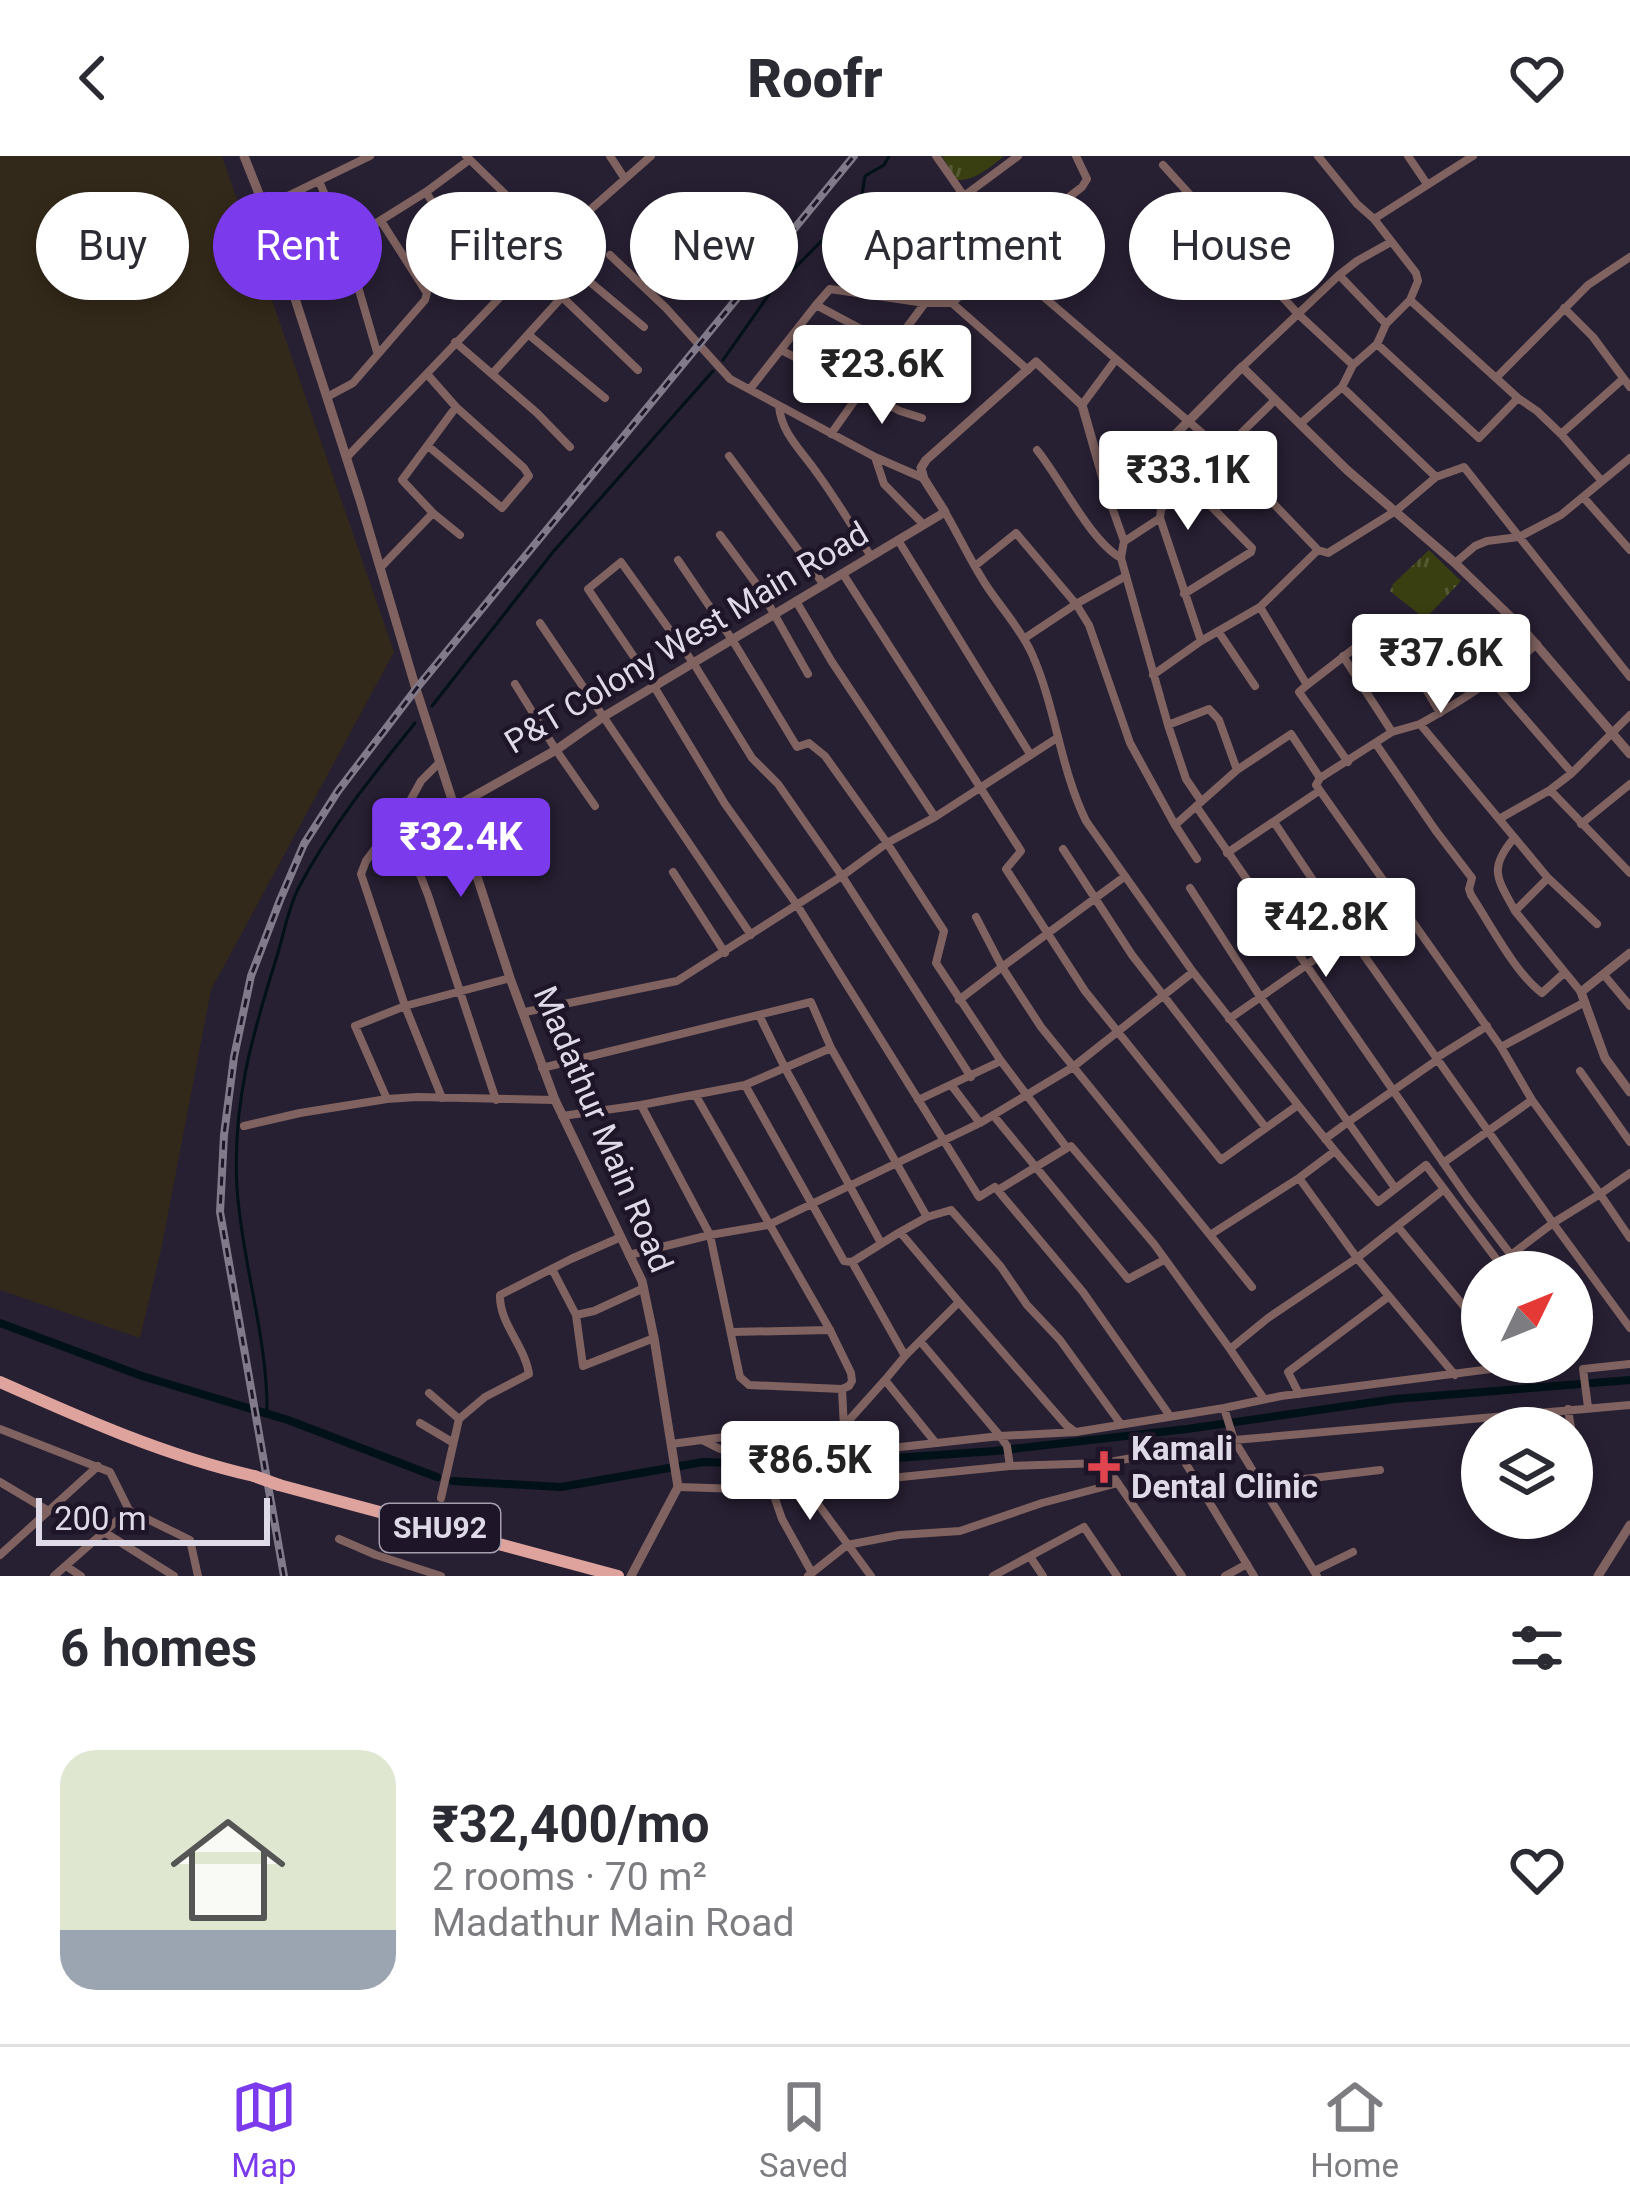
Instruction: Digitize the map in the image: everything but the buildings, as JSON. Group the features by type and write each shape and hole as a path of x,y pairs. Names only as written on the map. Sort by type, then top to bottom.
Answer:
{"main road":[{"name":"SHU92","path":"0,1382 136,1440 215,1467 618,1576"}],"street":[{"name":"Madathur Main Road","path":"244,156 259,192"},
{"path":"296,192 370,156"},
{"path":"610,156 626,179"},
{"path":"606,196 651,156"},
{"path":"936,156 961,192"},
{"path":"969,192 1018,156"},
{"path":"1076,156 1087,179 1076,192"},
{"path":"1300,424 1342,387 1353,365 1377,344 1386,324 1410,300 1418,281 1374,218 1357,205 1318,156"},
{"path":"1408,156 1427,184"},
{"path":"1374,218 1474,156"},
{"path":"426,192 468,158 503,192"},
{"path":"1162,165 1297,313 1353,365"},
{"path":"319,181 324,192"},
{"path":"327,397 353,383 425,300 427,292 382,223"},
{"path":"1108,496 1339,274 1391,242"},
{"path":"610,255 730,379 924,479"},
{"path":"1497,376 1588,285 1630,257"},
{"path":"1339,274 1386,324"},
{"path":"750,389 830,289 925,303 954,300"},
{"path":"606,295 644,327"},
{"name":"Madathur Main Road","path":"295,300 510,978 554,1100 644,1288 678,1482"},
{"path":"362,300 378,353"},
{"path":"347,457 496,300"},
{"path":"493,374 560,300"},
{"path":"564,300 638,370"},
{"path":"1047,300 1223,451 1318,550 1328,553 1341,547 1436,477 1464,467 1630,675"},
{"path":"1410,300 1537,410 1601,480"},
{"path":"952,302 1028,370"},
{"path":"831,434 925,303"},
{"path":"816,305 893,346"},
{"path":"1561,434 1627,383 1564,308"},
{"path":"529,334 605,398"},
{"path":"455,342 570,447"},
{"path":"1377,344 1479,438 1518,398"},
{"path":"782,350 922,418"},
{"path":"1082,405 1116,359"},
{"path":"1490,1251 1426,1165 1378,1202 1228,1019 1086,821 1043,681 1024,639 975,566 921,468 1036,362 1082,405 1124,541 1121,558 1168,725 1198,803 1227,853 1508,1251"},
{"path":"1242,367 1537,644 1630,754"},
{"path":"427,374 529,476 502,508 428,446"},
{"path":"1342,387 1436,477"},
{"path":"1223,451 1275,400"},
{"path":"456,406 402,480 460,535"},
{"path":"779,406 791,439 870,555"},
{"path":"1037,450 1100,540 1121,558"},
{"path":"1158,452 1252,548 1184,594"},
{"path":"729,456 824,585"},
{"path":"875,457 884,484 923,524"},
{"path":"1455,563 1486,541 1519,537 1562,515 1628,462"},
{"path":"1189,483 1161,509 1160,518 1201,641"},
{"path":"1584,498 1630,550"},
{"name":"P&T Colony West Main Road","path":"454,808 945,512"},
{"path":"381,567 433,513"},
{"path":"1124,541 1160,518"},
{"path":"975,566 1016,533 1076,604 1089,625 1130,742 1197,859"},
{"path":"720,535 760,589 808,674"},
{"path":"898,540 1030,754"},
{"path":"1154,674 1260,607 1318,550"},
{"path":"678,560 797,747 809,743 825,756 887,843 944,931 936,963 1067,1148"},
{"path":"971,1077 842,876 778,784 752,758 694,664 621,562 588,589 725,803 797,905 979,1196 995,1187 998,1190 1083,1292 1170,1417"},
{"path":"843,574 1021,851 1006,869 1116,1032 1221,1160 1298,1105"},
{"path":"1024,639 1126,576"},
{"path":"796,602 935,817"},
{"path":"1260,607 1307,685"},
{"path":"541,623 752,936"},
{"path":"1348,762 1299,692 1387,623 1440,713"},
{"path":"1218,631 1255,686"},
{"path":"1537,644 1492,682 1420,724 1392,732 1316,785 1502,1047 1532,1100 1630,1238"},
{"path":"1343,656 1392,732"},
{"path":"1492,682 1572,772"},
{"path":"515,684 596,806"},
{"path":"1168,725 1208,709 1219,720 1237,770"},
{"path":"1499,819 1550,790 1630,715"},
{"path":"1420,724 1548,878 1597,925"},
{"path":"1175,825 1237,770 1291,734 1320,778"},
{"path":"525,1012 677,981 1057,738"},
{"path":"1376,744 1472,878 1471,895 1533,986 1542,993 1564,973"},
{"path":"440,762 422,781 361,874 442,1098"},
{"path":"1581,824 1630,784"},
{"path":"1550,790 1630,872"},
{"path":"1227,853 1319,791"},
{"path":"399,821 496,1100"},
{"path":"1274,822 1630,1328"},
{"path":"1514,838 1496,868 1515,911 1583,997 1605,1058 1630,1092"},
{"path":"1063,849 1132,955 1266,1128"},
{"path":"673,872 724,953"},
{"path":"959,1000 1124,877"},
{"path":"1515,911 1548,878"},
{"path":"1190,888 1395,1189"},
{"path":"1228,1019 1397,902"},
{"path":"976,917 1042,1027 1252,1287"},
{"path":"1502,1047 1583,997 1630,952"},
{"path":"629,1255 768,1225 980,1123 1073,1066 1193,972"},
{"path":"1604,975 1630,1006"},
{"path":"387,1099 356,1027 405,1006 510,978"},
{"path":"542,1068 812,1002 831,1048 927,1217"},
{"path":"759,1016 881,1243"},
{"path":"1325,1138 1487,1026"},
{"path":"562,1116 745,1085 831,1048"},
{"path":"918,1100 1001,1061"},
{"path":"1580,1070 1630,1142"},
{"path":"745,1085 844,1262 852,1262 927,1217 951,1210 1060,1340 1120,1423"},
{"path":"952,1086 980,1123"},
{"path":"641,1106 710,1235 740,1377 744,1382 849,1386 851,1373 830,1330 696,1096"},
{"path":"244,1126 387,1099 554,1100"},
{"path":"1443,1163 1532,1100"},
{"path":"993,1115 1128,1279 1165,1259"},
{"path":"998,1190 1071,1146 1165,1259 1264,1400"},
{"path":"1210,1235 1335,1151"},
{"path":"1516,1251 1630,1173"},
{"path":"1299,1178 1357,1258 1455,1375"},
{"path":"1229,1349 1443,1190"},
{"path":"1398,1227 1461,1303"},
{"path":"900,1232 1076,1432"},
{"path":"441,1498 459,1419 485,1397 530,1374 527,1358 500,1306 500,1295 621,1237"},
{"path":"852,1262 905,1356"},
{"path":"552,1269 576,1315 583,1366 655,1337"},
{"path":"576,1315 644,1288"},
{"path":"1299,1394 1288,1372 1388,1297"},
{"path":"672,1446 740,1435 832,1435 959,1302"},
{"path":"733,1332 830,1330"},
{"path":"920,1341 1000,1436 1008,1456"},
{"path":"1593,1376 1630,1364"},
{"path":"702,1440 739,1454 891,1448 1076,1432 1170,1417 1227,1418 1264,1400 1461,1374"},
{"path":"885,1380 936,1443"},
{"path":"1585,1383 1588,1407 1630,1405"},
{"path":"842,1389 845,1448"},
{"path":"430,1393 459,1419"},
{"path":"1227,1418 1234,1440 1316,1573 1353,1552"},
{"path":"631,1576 678,1482 772,1490 1008,1456 1104,1463 1234,1440 1461,1419"},
{"path":"420,1423 452,1442"},
{"path":"0,1429 110,1472 129,1510 190,1540 198,1576"},
{"path":"1177,1449 1254,1576"},
{"path":"1104,1463 1182,1576"},
{"path":"0,1555 98,1466"},
{"path":"1262,1484 1380,1470"},
{"path":"0,1482 47,1510"},
{"path":"772,1490 810,1574 847,1545 898,1535 960,1531 1118,1483"},
{"path":"809,1485 871,1576"},
{"path":"54,1576 129,1510"},
{"path":"1598,1576 1630,1525"},
{"path":"994,1576 1084,1527 1118,1576"},
{"path":"104,1532 174,1576"},
{"path":"339,1539 416,1573 441,1576"},
{"path":"1619,1543 1630,1549"},
{"path":"1030,1558 1043,1576"},
{"path":"1225,1576 1247,1564"},
{"path":"66,1566 81,1576"}],"shaded area":[{"path":"0,156 222,156 234,192 213,192 213,300 272,300 394,652 211,990 140,1338 0,1290"}],"green space":[{"path":"942,156 1004,156 976,176 956,180"},
{"path":"1429,550 1461,581 1425,619 1390,591"}],"waterway":[{"path":"723,360 770,293 861,201 865,176 884,165 889,156"},
{"path":"432,706 553,552 713,371"},
{"path":"267,1414 237,1188 246,1070 299,887 338,823 415,723"},
{"path":"0,1323 142,1376 288,1420 437,1477"},
{"path":"453,1481 561,1487 703,1462 796,1465 995,1451 1395,1399 1630,1380"}],"railway":[{"path":"284,1576 220,1212 234,1057 251,976 280,900 304,844 338,791 416,689 854,156"}],"place":[{"name":"Kamali Dental Clinic","path":"1104,1467"}]}
